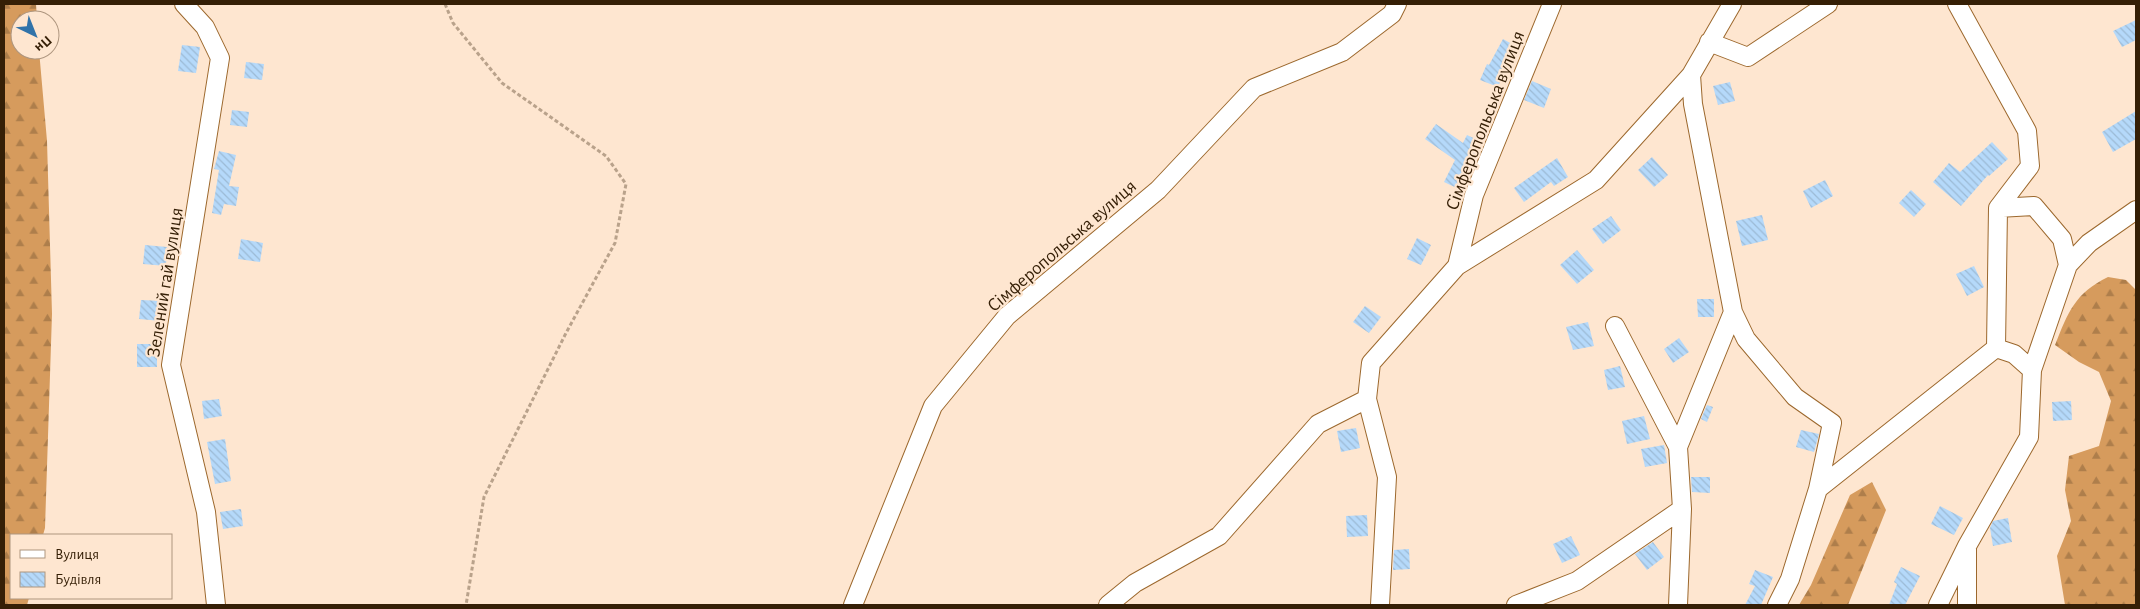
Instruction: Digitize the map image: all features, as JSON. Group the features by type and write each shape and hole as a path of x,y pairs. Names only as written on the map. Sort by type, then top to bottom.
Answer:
{"street":[{"name":"Зелений гай вулиця","path":"184,4 205,27 220,58 171,365 206,512 216,605"},
{"name":"Сімферопольська вулиця","path":"853,605 933,406 1007,316 1158,190 1254,88 1342,52 1392,14 1397,4"},
{"name":"Сімферопольська вулиця","path":"1380,605 1387,477 1367,399 1371,363 1458,266 1474,195 1552,4"},
{"path":"1458,266 1596,180 1691,75 1732,4"},
{"path":"1710,42 1748,56 1828,4"},
{"path":"1957,4 2027,131 2030,166 1998,208 1995,303 1996,348"},
{"path":"1691,75 1693,104 1733,312 1746,339 1795,397 1832,422 1818,489 1790,580 1776,605"},
{"path":"1998,208 2034,206 2062,239 2068,265"},
{"path":"1938,605 1967,546 2029,437 2032,370 2068,265 2089,243 2136,210"},
{"path":"1678,447 1733,312"},
{"path":"1616,326 1678,447 1682,509 1678,605"},
{"path":"1996,348 2014,354 2032,370"},
{"path":"1818,489 1996,348"},
{"path":"1108,605 1135,583 1219,536 1318,424 1367,399"},
{"path":"1516,605 1577,581 1682,509"},
{"path":"1967,546 1967,605"}],"path":[{"path":"445,4 453,23 502,83 606,156 626,184 615,243 566,333 484,497 466,605"}],"green space":[{"path":"4,4 36,4 36,10 10,10 10,60 40,60 47,141 52,314 45,528 43,534 10,534 10,599 29,599 27,605 4,605"},
{"path":"2108,277 2126,280 2136,290 2136,605 2065,605 2057,556 2071,521 2065,490 2069,456 2099,446 2111,401 2099,372 2079,362 2055,345 2069,313 2080,297 2097,283"},
{"path":"1872,482 1886,510 1848,605 1799,605 1811,585 1850,495"}],"building":[{"path":"2136,20 2136,40 2122,47 2113,31"},
{"path":"1503,39 1521,49 1513,65 1509,62 1498,87 1480,80 1487,64 1489,65"},
{"path":"182,45 200,47 196,73 178,71"},
{"path":"246,62 264,64 262,80 244,78"},
{"path":"1532,81 1551,89 1544,108 1524,100"},
{"path":"1730,82 1735,101 1718,105 1713,86"},
{"path":"232,110 249,112 247,127 230,125"},
{"path":"2136,111 2136,139 2113,152 2102,132"},
{"path":"1436,124 1463,143 1467,135 1484,143 1463,191 1444,182 1455,160 1425,139"},
{"path":"1992,142 2008,159 1988,175 1961,206 1933,182 1949,163 1960,172"},
{"path":"219,151 236,155 229,186 239,187 236,206 224,204 221,215 212,213 219,170 214,169"},
{"path":"1652,157 1668,175 1654,187 1638,170"},
{"path":"1557,158 1568,177 1554,186 1551,182 1524,202 1514,188"},
{"path":"1825,180 1833,196 1811,208 1803,191"},
{"path":"1911,190 1926,204 1914,217 1899,203"},
{"path":"1762,215 1768,240 1742,246 1736,221"},
{"path":"1611,216 1621,230 1603,244 1592,229"},
{"path":"1417,238 1431,245 1421,265 1407,259"},
{"path":"241,239 263,243 260,262 238,259"},
{"path":"145,245 167,247 166,266 143,264"},
{"path":"1577,250 1594,270 1577,284 1560,265"},
{"path":"1974,266 1984,287 1967,296 1956,274"},
{"path":"1697,299 1714,299 1714,317 1698,317"},
{"path":"141,300 162,301 161,321 139,319"},
{"path":"1365,306 1381,317 1369,333 1353,322"},
{"path":"1588,322 1594,346 1573,350 1566,327"},
{"path":"1679,338 1689,352 1673,363 1664,349"},
{"path":"137,344 157,344 157,367 137,367"},
{"path":"1620,366 1625,387 1608,390 1604,370"},
{"path":"219,399 222,416 204,419 202,401"},
{"path":"2071,401 2072,420 2053,421 2052,402"},
{"path":"1707,405 1713,407 1707,422 1701,419"},
{"path":"1644,416 1650,439 1627,444 1622,421"},
{"path":"1356,428 1360,448 1341,452 1337,431"},
{"path":"1801,430 1819,434 1814,452 1796,447"},
{"path":"225,439 231,481 215,484 207,442"},
{"path":"1664,445 1667,463 1645,467 1641,449"},
{"path":"1691,477 1710,477 1710,493 1692,492"},
{"path":"1940,506 1963,518 1954,535 1931,524"},
{"path":"241,509 243,526 223,529 220,512"},
{"path":"1367,515 1368,536 1347,537 1346,516"},
{"path":"2008,518 2012,542 1993,546 1990,528 1993,521"},
{"path":"1571,536 1580,555 1562,563 1553,544"},
{"path":"1653,542 1664,557 1647,570 1635,554"},
{"path":"1409,549 1410,569 1393,570 1394,550"},
{"path":"1901,567 1920,576 1905,605 1889,605 1897,584 1894,582"},
{"path":"1755,570 1773,577 1761,605 1745,605 1755,586 1749,584"}]}
